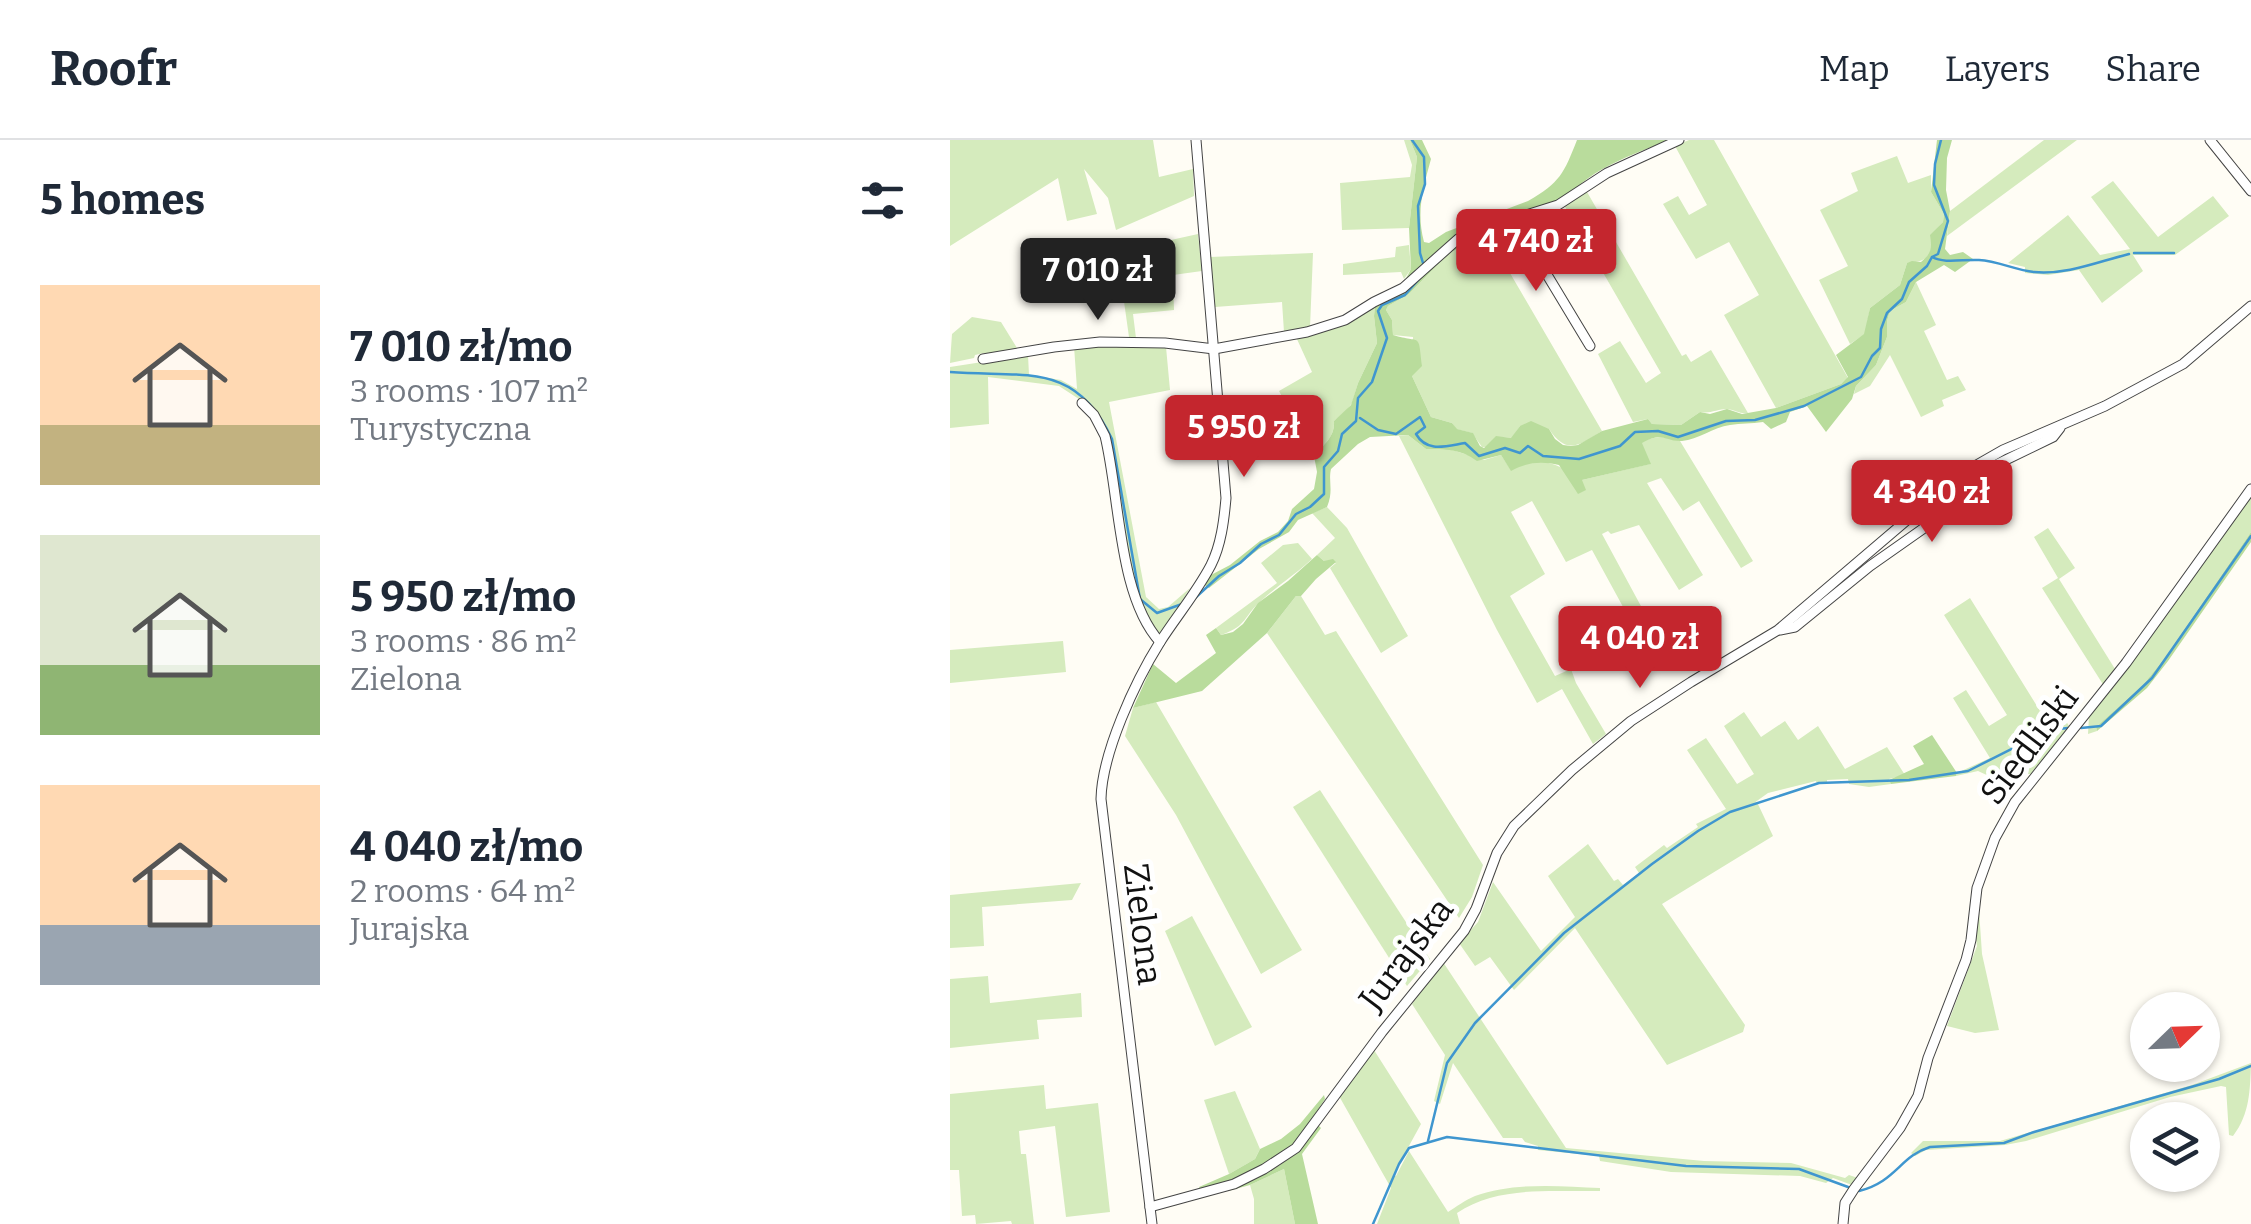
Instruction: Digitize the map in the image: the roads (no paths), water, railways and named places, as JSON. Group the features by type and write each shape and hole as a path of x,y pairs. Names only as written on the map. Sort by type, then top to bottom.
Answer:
{"street":[{"name":"Zielona","path":"1152,1224 1100,799 1107,760 1140,679 1211,565 1222,531 1226,498 1196,140"},
{"path":"983,359 1100,342 1214,349 1307,332 1344,320 1403,288 1458,240 1473,232 1558,205 1607,173 1679,140"},
{"path":"2210,140 2251,191"},
{"path":"1514,220 1590,346"},
{"name":"Jurajska","path":"1150,1207 1234,1184 1296,1148 1464,930 1476,909 1496,853 1514,826 1631,721 1778,630 1961,474 2003,450 2105,406 2183,364 2251,306"},
{"path":"1082,402 1105,436 1132,589 1148,626 1160,642"},
{"name":"Jurajska","path":"1778,630 1795,627 1870,566 1934,521 1958,489 1986,469 2053,438 2063,425"},
{"name":"Siedliski","path":"1842,1224 1854,1189 1900,1128 1918,1096 1928,1058 1966,960 1977,888 2015,802 2126,663 2251,489"}],"waterway":[{"path":"1412,140 1424,157 1425,184 1418,206 1423,263"},
{"path":"1360,418 1378,430 1396,434 1420,417 1425,427 1416,434 1426,444 1438,447 1465,443 1479,456 1505,448 1520,453 1528,446 1543,456 1579,459 1620,446 1635,432 1658,431 1678,437 1726,421 1755,420 1804,406 1861,377 1880,348 1887,313 1902,299 1909,282 1938,254 1948,221 1934,185 1941,140"},
{"path":"2134,253 2174,253"},
{"path":"1932,257 2058,272 2129,254"},
{"path":"1194,599 1261,544 1279,535 1296,514 1324,494 1324,467 1338,451 1342,434 1356,421 1358,398 1372,382 1387,338 1378,311 1382,305 1405,295 1419,279"},
{"path":"950,372 1045,378 1081,396 1112,439 1140,599 1157,613 1182,604"},
{"path":"2081,728 2101,726 2152,678 2251,536"},
{"path":"1428,1141 1447,1063 1475,1023 1564,933 1698,831 1730,812 1819,783 1909,780 1968,771 2049,730 2068,728"},
{"path":"1859,1191 1881,1182 1911,1156 1930,1147 2004,1143 2251,1066"},
{"path":"1373,1224 1409,1148 1447,1137 1686,1166 1799,1169 1848,1187"}]}
